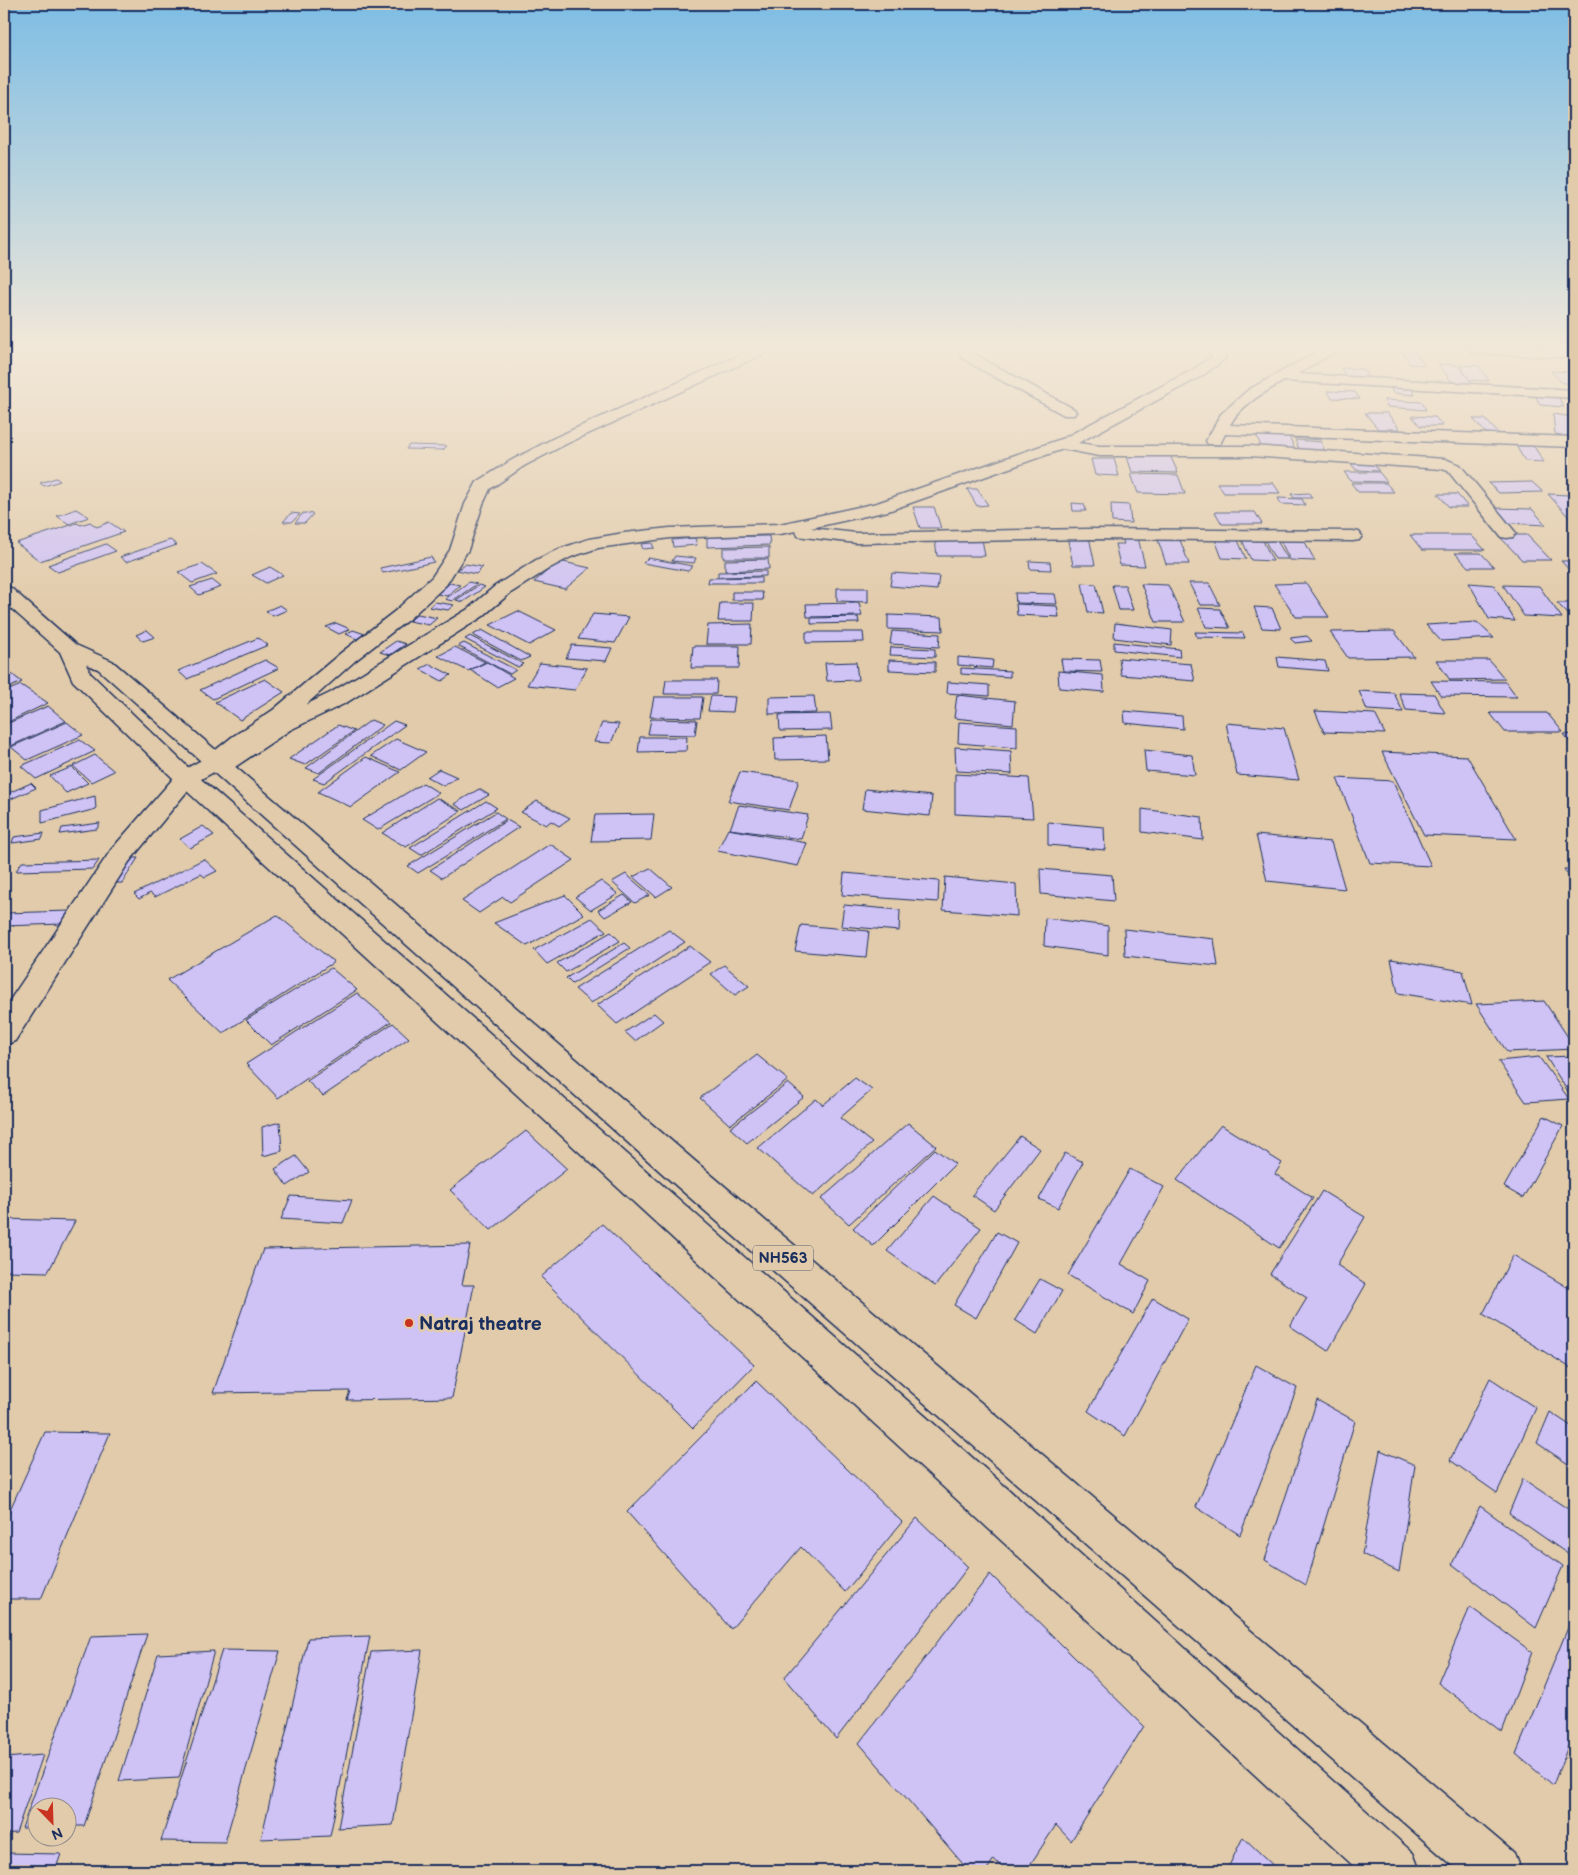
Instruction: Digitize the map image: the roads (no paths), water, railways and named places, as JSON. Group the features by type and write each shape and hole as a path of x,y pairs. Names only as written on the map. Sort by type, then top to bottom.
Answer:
{"main road":[{"path":"4,1033 120,856 208,769 240,742 282,715 349,656 402,615 439,581 459,550 474,504 483,486 518,463 570,436"},
{"path":"780,529 882,507 1062,444 1077,436"},
{"path":"1212,450 1216,436"},
{"path":"1424,436 1574,442"},
{"path":"1062,444 1099,451 1212,450 1444,464 1454,468 1507,533"},
{"path":"208,769 282,725 338,698 475,613 502,590 543,564 565,553 595,543 670,533 780,529 856,538 1089,534 1353,536"},
{"name":"NH563","path":"7,598 69,650 81,676 208,769 684,1172 1496,1871"},
{"name":"NH563","path":"208,769 993,1504 1395,1871"}],"place":[{"name":"Natraj theatre","path":"409,1323"}]}
